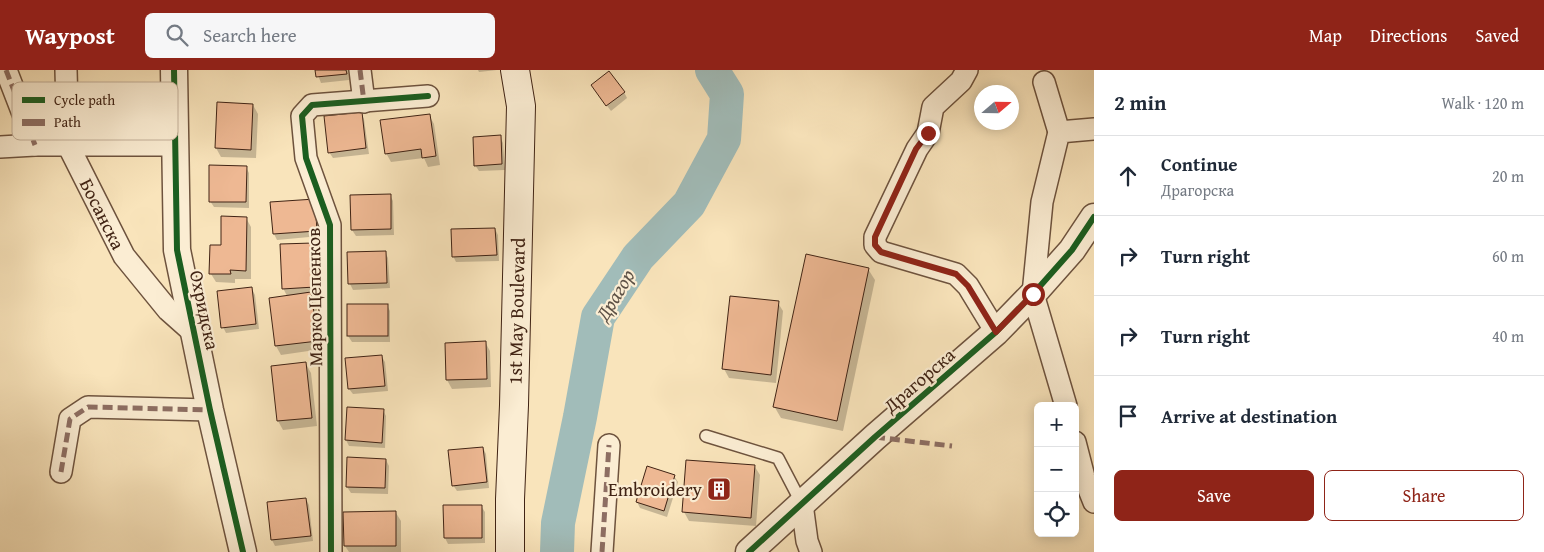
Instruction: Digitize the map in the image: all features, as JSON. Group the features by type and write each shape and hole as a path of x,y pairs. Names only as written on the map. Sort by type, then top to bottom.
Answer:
{"main road":[{"name":"1st May Boulevard","path":"510,552 521,106 515,70"}],"street":[{"path":"6,70 12,86"},
{"path":"360,70 364,102"},
{"path":"967,70 961,80 933,107 928,133 916,149 875,237 875,245 881,252 956,274 968,286 996,332"},
{"path":"1044,82 1058,132 1042,202 1033,294 1065,402"},
{"name":"Марко Цепенков","path":"331,552 330,225 306,158 302,116 312,105 428,96"},
{"path":"1058,132 1094,129"},
{"path":"33,140 35,145"},
{"name":"Босанска","path":"68,140 68,145 124,256 168,310 195,334"},
{"name":"Охридска","path":"174,140 177,250 210,410 243,552"},
{"path":"0,148 35,145 174,145"},
{"name":"Драгорска","path":"749,552 875,437 996,332 1072,250 1094,217"},
{"path":"62,472 70,419 88,407 210,410"},
{"path":"602,552 609,445"},
{"path":"1076,447 1084,477 1094,502"},
{"path":"802,504 807,541 811,552"}],"lane":[{"path":"706,436 778,458 802,504"}],"building":[{"path":"315,70 346,70 347,74 316,77"},
{"path":"609,71 625,92 606,106 591,85"},
{"path":"217,102 253,104 251,150 215,148"},
{"path":"362,112 366,148 328,153 324,116"},
{"path":"430,114 436,156 422,158 421,149 385,154 380,120"},
{"path":"501,135 502,164 474,166 473,137"},
{"path":"209,165 247,166 246,202 209,202"},
{"path":"391,194 391,229 351,230 350,195"},
{"path":"315,199 317,231 273,234 270,202"},
{"path":"221,216 247,217 246,271 230,270 231,274 209,274 210,245 221,245"},
{"path":"495,228 497,255 452,257 451,229"},
{"path":"313,243 315,287 282,289 280,244"},
{"path":"386,251 387,283 348,284 347,252"},
{"path":"806,254 869,268 837,421 773,407"},
{"path":"252,287 256,324 221,328 217,291"},
{"path":"311,292 318,341 275,346 269,298"},
{"path":"730,296 779,301 771,375 722,369"},
{"path":"347,304 388,304 388,336 347,336"},
{"path":"486,341 487,379 446,380 445,343"},
{"path":"382,355 385,386 348,389 345,358"},
{"path":"306,362 312,418 277,421 271,366"},
{"path":"347,407 384,409 382,443 345,440"},
{"path":"483,447 487,482 452,486 448,450"},
{"path":"347,457 386,459 385,488 346,487"},
{"name":"Embroidery","path":"686,460 755,465 751,518 682,512"},
{"path":"647,466 675,475 664,511 636,502"},
{"path":"306,498 311,536 271,540 267,502"},
{"path":"443,505 482,505 482,538 444,538"},
{"path":"396,511 396,546 344,546 343,512"}],"waterway":[{"name":"Драгор","path":"557,552 558,523 598,317 638,257 689,204 724,139 727,94 712,70"}],"marked path":[{"path":"6,70 12,86"},
{"path":"360,70 364,102"},
{"path":"33,140 35,145"},
{"path":"61,472 70,419 88,407 210,410"},
{"path":"875,437 952,446"},
{"path":"602,552 609,445"}],"cycle path":[{"path":"174,70 174,82"},
{"path":"331,552 330,225 306,158 302,116 312,105 428,96"},
{"path":"175,140 177,250 210,410 243,552"},
{"path":"749,552 875,437 996,332 1072,250 1094,217"}],"place":[{"name":"Embroidery","path":"719,489"}],"route":[{"path":"928,133 916,149 875,237 875,245 881,252 956,274 968,286 996,332 1033,294"}]}
